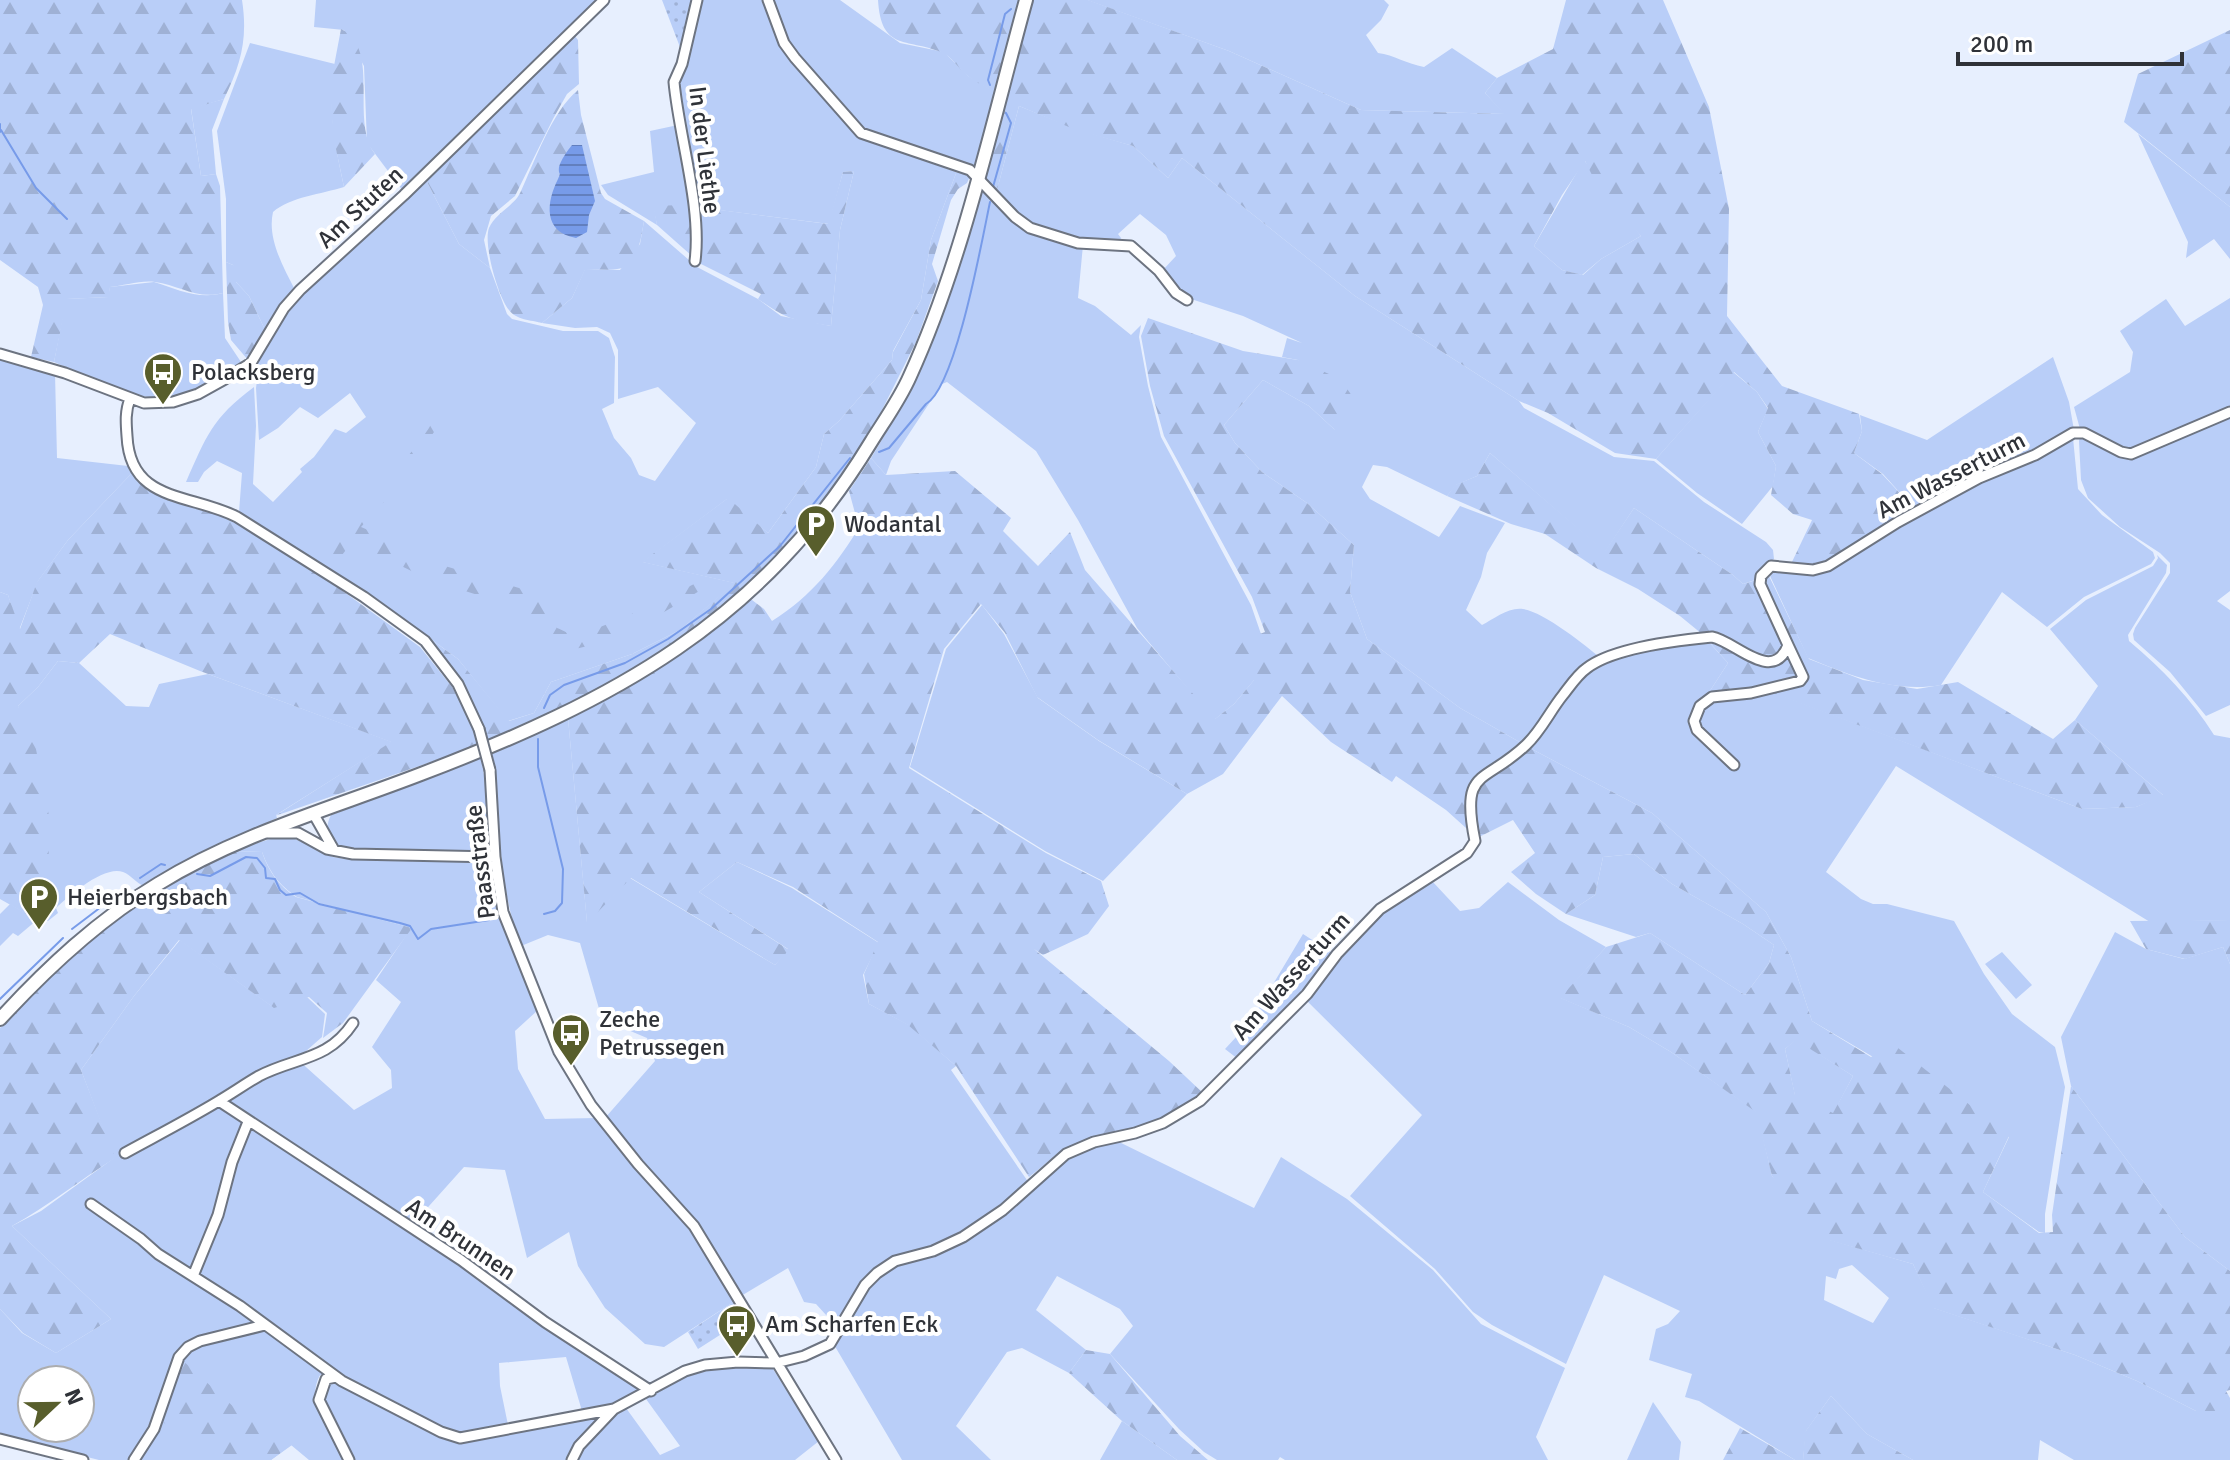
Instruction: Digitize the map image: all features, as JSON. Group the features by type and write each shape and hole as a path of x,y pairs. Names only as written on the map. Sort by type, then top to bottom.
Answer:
{"main road":[{"path":"0,1019 52,966 110,916 184,869 308,815 456,761 558,718 625,683 670,654 753,590 819,519 842,489 909,379 938,307 977,180 1026,0"}],"street":[{"name":"Am Stuten","path":"0,354 65,373 144,403 173,402 198,394 251,363 292,298 404,195 604,0"},
{"name":"In der Liethe","path":"695,261 697,246 693,211 674,82 682,64 697,0"},
{"path":"768,0 784,43 861,133 970,170 1015,217 1030,228 1078,243 1131,246 1159,271 1176,293 1187,300"},
{"name":"Paasstraße","path":"130,399 126,417 127,452 139,476 157,489 217,507 237,517 398,620 425,641 442,660 467,700 479,729 490,770 498,884 509,930 549,1031 577,1085 638,1164 694,1226 836,1460"},
{"name":"Am Wasserturm","path":"1734,765 1700,734 1694,721 1702,703 1712,697 1751,693 1800,681 1803,677 1760,584 1761,576 1771,566 1813,570 1828,566 1910,515 2073,433 2084,433 2131,454 2230,412"},
{"name":"Am Wasserturm","path":"776,1363 804,1356 830,1344 865,1285 877,1273 895,1261 933,1251 963,1237 1003,1210 1066,1154 1094,1142 1163,1123 1200,1101 1307,994 1337,954 1380,909 1467,853 1475,841 1471,822 1472,788 1481,776 1509,760 1529,743 1563,695 1588,667 1630,650 1702,638 1720,639 1747,655 1768,661 1783,657 1788,645"},
{"path":"308,815 312,839"},
{"path":"308,815 334,850"},
{"path":"262,834 298,833 327,849 366,855 495,857"},
{"path":"125,1153 260,1076 323,1052 344,1037 353,1023"},
{"name":"Am Brunnen","path":"219,1101 461,1260 545,1322 651,1391"},
{"path":"193,1276 222,1205 232,1162 248,1122"},
{"path":"91,1204 240,1306 336,1377 441,1432 460,1438 614,1409 685,1371 705,1365 776,1363"},
{"path":"134,1460 154,1429 179,1357 188,1347 200,1341 265,1325"},
{"path":"336,1377 326,1379 319,1400 349,1460"},
{"path":"572,1460 579,1446 614,1409"},
{"path":"0,1439 83,1460"}],"green space":[{"path":"0,0 242,0 242,51 224,99 191,109 201,176 216,174 220,186 223,293 205,295 144,282 110,287 109,297 67,299 54,362 31,357 43,305 38,287 0,260"},
{"path":"316,0 599,0 403,191 367,143 364,66 344,30 314,27"},
{"path":"662,0 695,0 683,55"},
{"path":"700,0 766,0 777,30 852,127 958,168 931,240 921,300 893,351 892,360 824,434 816,467 768,533 727,499 643,562 735,583 680,630 632,654 551,682 534,713 508,721 458,659 382,603 239,512 242,473 217,461 198,482 186,482 219,419 254,387 256,426 253,484 273,502 302,472 300,469 314,457 335,429 346,433 366,417 350,393 318,418 300,407 278,428 259,440 256,388 259,366 256,361 297,296 426,180 459,244 490,268 507,314 512,319 563,331 598,331 609,338 615,357 614,403 602,409 614,438 631,458 639,475 655,481 696,423 658,387 618,399 618,350 610,333 597,327 575,328 542,323 572,298 585,269 620,270 640,244 644,221 697,267 758,299 781,316 831,326 840,230 854,171 843,172 829,224 695,207 676,82"},
{"path":"769,0 840,0 900,43 944,52 968,76 995,92 974,171 862,131 786,42"},
{"path":"878,0 1088,0 1229,51 1361,110 1504,114 1485,93 1497,78 1553,49 1566,0 1663,0 1709,107 1729,209 1727,316 1782,386 1859,414 1862,431 1854,453 1882,474 1910,504 1906,517 1813,570 1791,564 1812,520 1793,514 1771,495 1776,466 1758,432 1768,408 1757,392 1734,372 1656,459 1615,453 1548,413 1519,401 1355,296 1182,158 1168,178 1133,146 1076,130 1019,106 996,194 982,181 1006,99 969,77 945,54 890,35 880,16","holes":["1585,161 1599,189 1641,236 1601,259 1583,275 1562,270 1534,246"]},
{"path":"1087,0 1384,0 1389,5 1381,20 1366,35 1378,53 1424,67 1452,48 1497,78 1485,93 1505,114 1361,110 1229,51"},
{"path":"341,29 353,39 360,52 364,123 375,154 344,187 333,135 330,87"},
{"path":"2230,30 2230,207 2124,122 2138,74"},
{"path":"574,35 578,40 579,84 567,94 515,196 491,216 484,240 490,268 459,244 426,180"},
{"path":"250,43 335,64 332,111 344,187 297,199 273,212 274,242 295,290 267,334 249,296 236,282 233,265 226,262 226,199 217,131"},
{"path":"578,90 581,115 601,193 605,199 644,221 637,251 630,263 617,269 585,270 572,298 542,323 516,316 505,303 493,270 488,246 489,228 518,196 552,123"},
{"path":"224,99 212,130 216,174 201,176 191,108"},
{"path":"1019,106 1076,129 1133,146 1168,178 1182,158 1355,296 1519,401 1524,408 1614,457 1654,461 1704,502 1766,542 1773,550 1774,559 1758,579 1743,584 1634,508 1605,552 1490,453 1477,476 1456,485 1447,496 1387,467 1373,465 1362,487 1370,499 1439,537 1460,506 1505,523 1487,553 1481,577 1466,610 1482,625 1512,610 1532,611 1564,630 1602,659 1586,666 1523,744 1460,708 1367,639 1350,592 1354,545 1307,503 1262,472 1235,443 1224,425 1263,380 1309,406 1335,430 1298,360 1282,357 1287,338 1302,343 1177,291 1162,271 1176,256 1166,235 1140,214 1118,234 1121,238 1119,242 1071,240 1030,225 996,194"},
{"path":"678,125 690,206 654,206 657,225 608,195 601,185 654,172 650,131"},
{"path":"2138,134 2230,207 2230,259 2214,239 2186,258 2188,242"},
{"path":"1584,160 1641,236 1601,259 1582,275 1562,270 1534,246"},
{"path":"958,168 971,174 951,200 932,264 938,281 916,342 870,434 825,503 750,586 693,635 612,686 489,744 465,690 432,640 458,659 509,721 534,713 551,682 632,654 680,630 734,583 642,562 728,498 768,533 816,467 824,434 892,360 893,352 921,300 931,240"},
{"path":"854,171 840,230 831,326 800,321 777,312 758,299 761,294 701,264 657,225 653,206 682,205 828,224 843,172"},
{"path":"981,189 1015,219 1083,245 1078,298 1095,306 1131,335 1141,325 1139,337 1161,437 1251,605 1261,634 1255,679 1234,704 1214,720 1137,628 1036,451 947,382 942,384 891,461 886,475 871,458 904,401 930,343"},
{"path":"226,262 239,273 236,282 249,296 267,334 248,360 231,340"},
{"path":"154,282 196,294 223,293 225,338 243,365 200,389 181,396 162,398 107,386 54,362 66,299 108,297 110,287"},
{"path":"2230,298 2230,409 2134,450 2080,429 2074,407 2130,372 2133,352 2120,331 2166,299 2185,326"},
{"path":"1148,318 1243,351 1298,360 1340,379 1355,400 1335,430 1309,406 1263,380 1224,425 1235,443 1262,472 1307,503 1354,545 1350,592 1367,639 1460,708 1523,744 1478,774 1468,787 1466,828 1446,810 1396,776 1392,782 1331,742 1282,696 1223,774 1187,794 1098,740 1037,697 1005,633 981,604 944,649 909,768 1046,853 1101,881 1109,906 1088,934 1043,955 1034,949 1204,1094 1171,1115 1069,1147 1029,1177 956,1066 908,1025 869,1004 864,974 878,942 793,887 737,862 699,892 789,950 775,965 631,878 587,923 568,718 748,597 764,609 772,621 799,601 833,566 861,524 849,491 871,458 886,475 955,471 1011,518 1003,531 1038,566 1070,532 1085,570 1215,719 1234,704 1254,680 1232,657 1244,640 1265,632 1252,597 1164,436 1150,386 1141,336"},
{"path":"0,357 55,373 57,458 128,466 132,473 68,540 38,581 19,630 8,595 0,592"},
{"path":"2053,357 2069,402 2074,430 1906,517 1910,504 1883,474 1854,453 1862,431 1860,415 1927,440"},
{"path":"1733,372 1757,392 1768,409 1758,432 1776,466 1773,486 1742,524 1697,493 1656,459"},
{"path":"446,388 436,429 395,490 361,527 406,546 428,561 546,596 552,603 557,628 569,633 614,622 698,582 706,587 610,639 590,646 547,652 525,620 513,610 430,580 352,542 339,559 328,550 417,444 431,423"},
{"path":"2230,415 2230,591 2217,601 2230,610 2230,705 2206,716 2170,672 2134,640 2135,628 2170,573 2170,563 2120,527 2088,498 2081,480 2079,441 2080,436 2131,456"},
{"path":"2073,438 2078,489 2102,515 2153,552 2155,558 2151,564 2084,597 2047,627 2002,592 1941,685 1890,685 1857,677 1808,658 1770,576 1779,565 1813,574 1876,543 1946,499"},
{"path":"1490,453 1605,551 1634,508 1743,584 1769,576 1809,659 1863,680 1917,689 1958,682 2053,739 2075,720 2164,796 2136,807 2082,809 1773,693 1774,688 1706,697 1728,663 1702,634 1680,616 1638,589 1596,568 1545,534 1511,524 1447,496 1455,485 1477,476"},
{"path":"132,473 151,491 207,505 271,539 420,647 453,688 472,726 477,746 275,816 391,742 110,634 79,663 58,661 18,706 35,744 49,816 48,921 37,920 0,899 0,592 8,595 20,629 37,582 68,540"},
{"path":"2157,555 2167,565 2166,573 2128,635 2129,641 2175,685 2214,735 2230,738 2230,920 2150,922 1896,766 1826,872 1861,899 1873,904 1887,904 1954,921 1984,974 2012,1014 2055,1047 2065,1087 2045,1214 2045,1233 2039,1232 1983,1192 2009,1137 1812,1021 1791,957 1766,912 1652,813 1528,747 1590,669 1630,652 1707,640 1728,663 1706,697 1772,692 2082,809 2136,807 2163,795 2075,720 2098,686 2050,629 2086,600 2153,566"},
{"path":"982,605 1004,634 1038,698 1099,741 1187,794 1103,881 1045,851 910,767 946,649"},
{"path":"58,661 79,663 126,706 149,707 159,684 208,674 392,742 276,815 277,818 181,864 144,886 123,872 115,871 97,877 56,908 58,913 48,921 49,897 18,706"},
{"path":"568,718 587,922 630,878 775,965 788,949 699,892 737,862 792,888 879,943 863,975 869,1004 909,1025 956,1066 951,1070 1029,1183 1003,1207 963,1234 876,1270 837,1327 816,1304 804,1302 788,1268 741,1296 694,1222 605,1118 655,1061 647,1038 602,1019 580,943 548,935 521,946 504,878 490,749"},
{"path":"1528,747 1652,813 1766,912 1791,957 1812,1021 1871,1057 1893,1044 2009,1136 1983,1192 2039,1233 2053,1232 2052,1215 2071,1086 2185,1237 2230,1271 2230,1390 2226,1391 2230,1398 2230,1411 2196,1411 2137,1381 2075,1355 1933,1308 1913,1264 1814,1236 1772,1176 1756,1112 1671,1052 1629,1027 1560,998 1606,947 1650,933 1745,995 1769,963 1774,945 1672,884 1634,854 1603,857 1595,895 1566,914 1536,894 1511,872 1535,853 1513,820 1479,837 1474,814 1479,787","holes":["1796,1040 1853,1076 1833,1113 1795,1095 1785,1049"]},
{"path":"481,757 490,819 488,842 484,849 435,853 388,852 340,846 329,836 331,815"},
{"path":"291,837 333,857 346,859 482,862 490,867 504,928 538,1010 515,1031 518,1069 545,1119 596,1118 693,1229 735,1301 664,1347 645,1344 605,1308 578,1266 569,1232 527,1258 505,1170 464,1167 412,1225 645,1391 610,1406 582,1411 566,1357 499,1363 508,1425 456,1434 339,1375 320,1375 315,1397 318,1408 344,1460 309,1460 291,1445 271,1460 99,1460 36,1444 96,1444 96,1364 16,1364 16,1439 0,1435 0,1309 22,1333 56,1353 111,1319 12,1226 41,1211 114,1158 81,1070 134,996 180,940 273,1007 307,997 325,1014 322,1037 297,1059 354,1110 392,1088 391,1070 372,1047 401,1002 376,980 411,928 297,897 276,878 262,852 231,851 274,838"},
{"path":"231,851 262,852 275,878 296,897 412,928 343,1023 323,1038 327,1013 309,997 274,1008 179,940 81,1070 115,1158 12,1226 111,1319 56,1353 23,1333 0,1309 0,1028 53,974 107,928 165,887"},
{"path":"1634,854 1672,884 1774,945 1769,963 1745,995 1650,933 1636,937 1566,914 1595,895 1603,857"},
{"path":"1432,881 1460,911 1479,908 1508,882 1559,920 1606,947 1561,998 1629,1027 1671,1052 1757,1112 1772,1176 1830,1240 1913,1264 1934,1308 2075,1355 2137,1381 2196,1411 2230,1411 2230,1460 2074,1460 2040,1440 2038,1460 1913,1460 1867,1434 1831,1396 1806,1431 1803,1460 1795,1460 1699,1401 1685,1397 1692,1374 1649,1360 1656,1329 1668,1324 1680,1311 1604,1275 1566,1364 1492,1325 1473,1312 1435,1269 1350,1196 1422,1115 1306,1000 1344,949 1394,902","holes":["1852,1265 1889,1298 1873,1323 1824,1300 1826,1276 1836,1279 1839,1269"]},
{"path":"10,904 37,920 18,936 13,933 0,946 0,914"},
{"path":"2230,920 2230,964 2223,947 2185,959 2146,949 2130,921"},
{"path":"2115,932 2146,949 2184,959 2223,947 2230,964 2230,1271 2185,1237 2071,1086 2061,1037"},
{"path":"1303,934 1334,954 1305,991 1238,1059 1225,1049 1251,1021"},
{"path":"2002,952 2032,985 2016,999 1985,964"},
{"path":"1796,1039 1853,1076 1833,1114 1795,1096 1785,1049"},
{"path":"1115,1140 1254,1208 1281,1157 1347,1199 1433,1270 1481,1324 1565,1368 1536,1437 1548,1460 1285,1460 1280,1457 1278,1460 1217,1460 1179,1429 1110,1354 1133,1326 1120,1309 1057,1276 1036,1310 1086,1350 1069,1373 1022,1348 1007,1352 956,1426 991,1460 902,1460 833,1343 866,1287 896,1263 964,1239 1067,1156"},
{"path":"735,1301 745,1319 698,1349 688,1332"},
{"path":"1086,1350 1110,1354 1180,1436 1208,1460 1177,1460 1122,1421 1069,1373"},
{"path":"180,1358 236,1409 292,1445 271,1460 215,1460 160,1420"},
{"path":"730,1366 773,1369 819,1441 795,1460 574,1460 596,1430 626,1408 660,1455 680,1446 646,1399 686,1376"},
{"path":"330,1384 338,1384 444,1438 602,1414 603,1417 569,1460 353,1460 324,1405 324,1389"},
{"path":"1831,1396 1867,1434 1913,1460 1803,1460 1805,1432"},
{"path":"1653,1402 1681,1442 1679,1460 1627,1460"},
{"path":"1122,1421 1177,1460 1100,1460"},
{"path":"1740,1428 1795,1460 1723,1460"}],"water":[{"path":"572,145 582,145 595,201 587,232 576,238 558,230 550,215 560,164"}],"waterway":[{"name":"Heierbergsbach","path":"990,85 988,80 1005,14 1011,9"},
{"name":"Heierbergsbach","path":"993,187 1011,123 1006,113"},
{"path":"0,124 0,132"},
{"path":"1,130 36,188 67,219"},
{"name":"Heierbergsbach","path":"879,452 889,448 937,392 948,371 966,311 990,202"},
{"name":"Heierbergsbach","path":"544,708 550,695 564,685 625,663 668,639 711,609 780,546 850,458"},
{"name":"Heierbergsbach","path":"538,739 538,767 563,869 562,903 555,911 544,914"},
{"name":"Heierbergsbach","path":"197,874 210,876 246,857 257,858 265,868 266,878 275,879 286,895 300,893 319,904 410,926 418,939 431,929 489,920"},
{"path":"140,878 161,864 165,865"},
{"name":"Heierbergsbach","path":"72,929 126,888"},
{"path":"0,999 63,938"}],"place":[{"name":"Polacksberg","path":"163,406"},
{"name":"Wodantal","path":"816,558"},
{"name":"Heierbergsbach","path":"39,931"},
{"name":"Zeche Petrussegen","path":"571,1067"},
{"name":"Am Scharfen Eck","path":"737,1358"}]}
